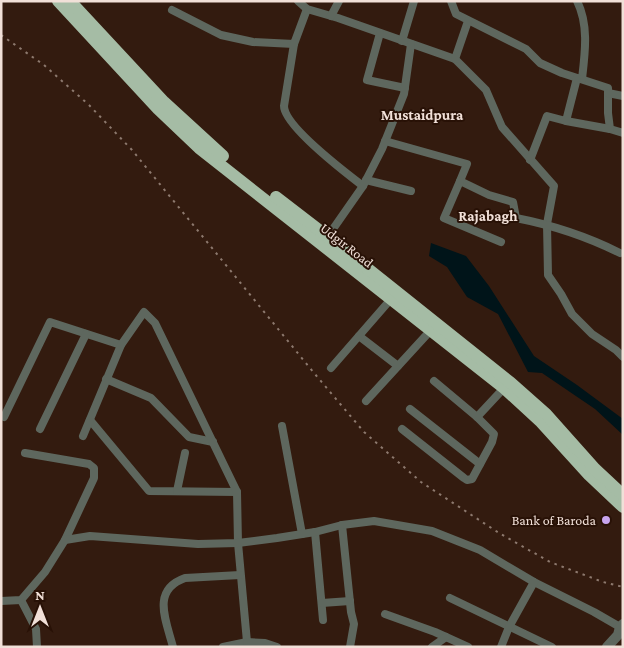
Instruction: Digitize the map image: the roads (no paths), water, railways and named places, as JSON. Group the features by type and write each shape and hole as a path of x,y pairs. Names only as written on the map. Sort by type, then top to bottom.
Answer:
{"highway":[{"name":"Udgir Road","path":"58,1 158,109 199,148 469,348 546,414 595,468 623,495"},
{"name":"Udgir Road","path":"70,1 164,102 205,141 325,240 391,299 504,388 540,421 589,475 623,507"}],"street":[{"path":"298,1 308,9 455,59 486,90 502,126 554,186 547,224 548,275 572,314 592,334 623,357"},
{"path":"331,16 339,1"},
{"path":"402,41 414,1"},
{"path":"451,1 456,14 526,49 540,63 608,88 610,129"},
{"path":"566,121 586,50 583,13 577,1"},
{"path":"308,9 294,44 284,106 285,113 312,144 364,183 410,192"},
{"path":"172,10 221,35 254,42 294,44"},
{"path":"455,59 468,21"},
{"path":"380,33 367,80 405,88"},
{"path":"325,240 364,183 385,141 404,94 411,44"},
{"path":"608,93 623,96"},
{"path":"530,160 547,116 623,133"},
{"path":"385,141 467,164 444,218 501,242"},
{"path":"460,181 489,195 513,202 516,218 547,224 595,240 620,253"},
{"path":"331,368 391,299"},
{"path":"82,436 121,345 144,312 155,323 237,492 240,575 247,642"},
{"path":"4,417 50,322 121,345"},
{"path":"366,401 431,330"},
{"path":"40,429 86,334"},
{"path":"359,336 398,366"},
{"path":"106,379 151,398 189,437 213,442"},
{"path":"402,429 467,480 472,479 492,442 494,434 434,381"},
{"path":"477,417 504,388"},
{"path":"410,409 480,464"},
{"path":"90,420 149,491 237,492"},
{"path":"282,426 302,534"},
{"path":"1,601 21,600 45,572 65,540 94,478 94,468 89,464 25,453"},
{"path":"177,491 185,453"},
{"path":"65,540 90,536 198,544 238,543 374,521 432,531 480,550 534,582 594,612 620,629"},
{"path":"342,525 354,624 350,647"},
{"path":"315,532 323,620"},
{"path":"173,647 163,604 164,595 169,587 176,581 185,578 240,575"},
{"path":"501,647 509,627 534,582"},
{"path":"450,598 552,647"},
{"path":"21,600 36,629 37,647"},
{"path":"322,603 350,601"},
{"path":"386,614 468,647"},
{"path":"607,647 620,629"},
{"path":"618,647 620,629"},
{"path":"432,647 446,637"},
{"path":"223,647 247,642 265,643 276,647"}],"railway":[{"path":"1,35 44,65 89,105 132,150 364,432 421,482 499,533 550,562 603,582 623,587"}],"place":[{"name":"Bank of Baroda","path":"606,520"}],"district":[{"name":"Mustaidpura","path":"422,115"},
{"name":"Rajabagh","path":"488,216"}]}
